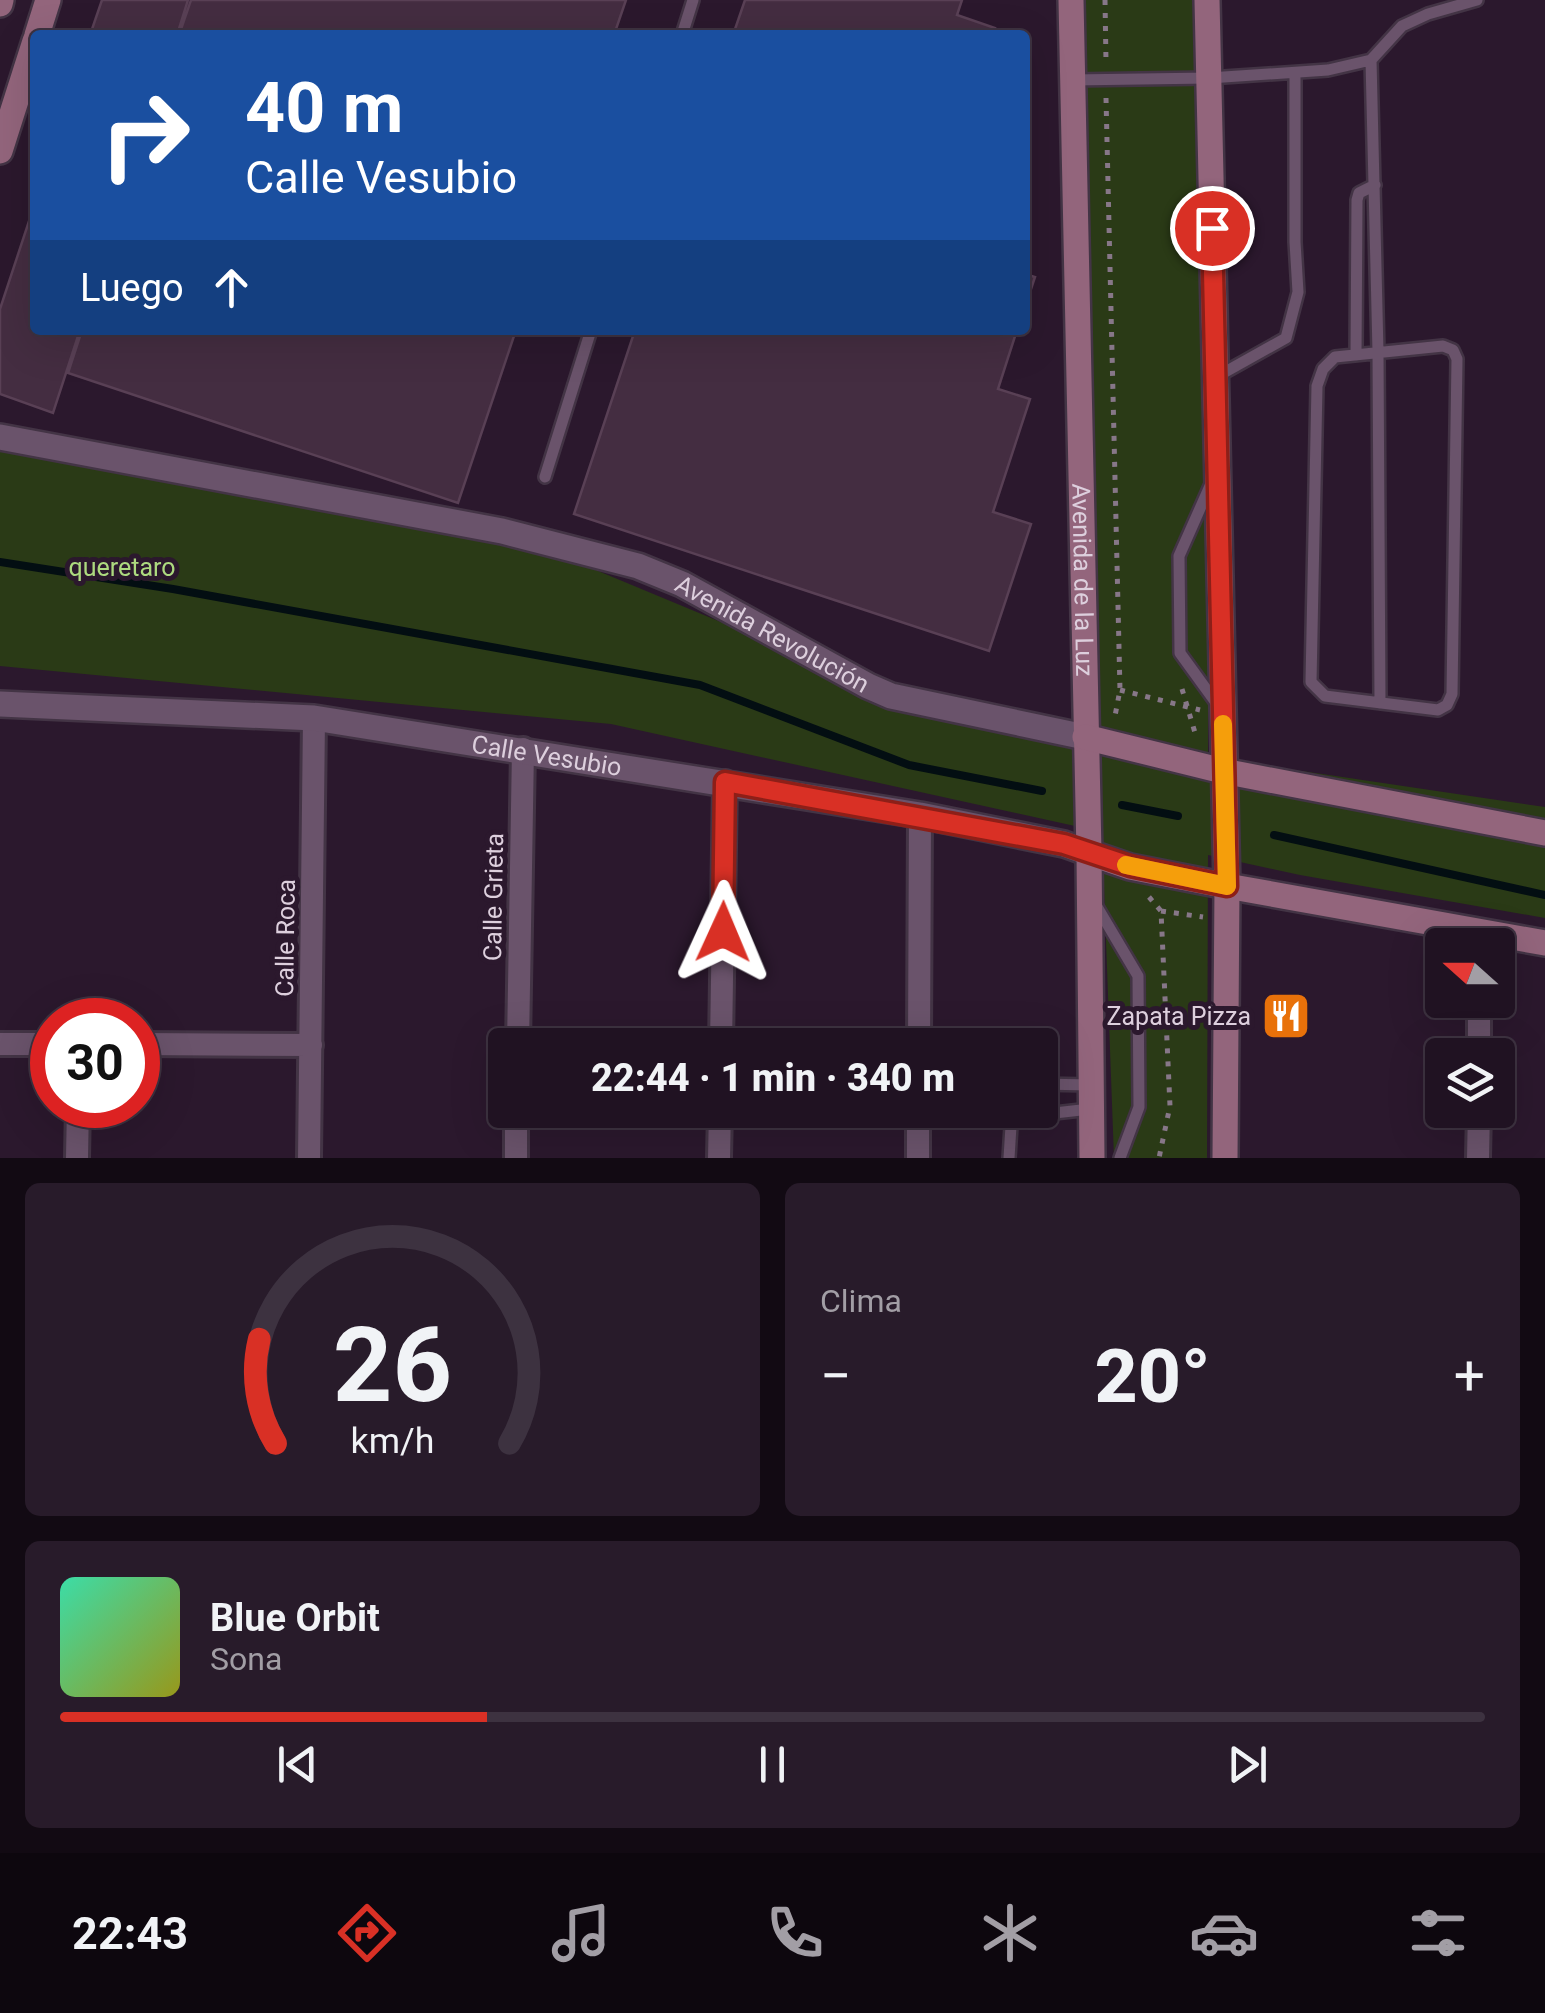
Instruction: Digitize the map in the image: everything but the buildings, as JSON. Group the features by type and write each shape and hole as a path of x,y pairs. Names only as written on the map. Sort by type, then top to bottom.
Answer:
{"main road":[{"path":"39,30 48,0"},
{"name":"Avenida de la Luz","path":"1071,0 1098,740 1088,853 1092,1158"},
{"path":"1207,0 1227,886 1225,1158"},
{"path":"0,151 30,57"},
{"name":"Avenida Revolución","path":"1098,740 1223,771 1545,833"},
{"path":"1088,853 1130,866 1431,928"},
{"path":"1515,941 1545,943"}],"street":[{"name":"Avenida Revolución","path":"0,437 502,531 638,566 682,584 891,696 1098,740"},
{"name":"Calle Vesubio","path":"0,704 314,718 920,815 1064,844 1088,853"},
{"name":"Calle Roca","path":"309,1158 314,718"},
{"name":"Calle Grieta","path":"518,1028 523,749"},
{"path":"721,1028 725,782"},
{"path":"919,1028 920,815"},
{"path":"0,1044 30,1044"},
{"path":"160,1044 311,1045"},
{"path":"77,1158 78,1128"},
{"path":"516,1128 516,1158"},
{"path":"720,1128 720,1158"},
{"path":"918,1128 918,1158"},
{"path":"1478,1158 1479,1128"}],"lane":[{"path":"684,30 693,0"},
{"path":"1072,80 1295,73 1371,60 1402,26 1478,0"},
{"path":"1371,60 1380,703"},
{"path":"1214,378 1286,338 1298,292 1294,242 1295,73"},
{"path":"1356,355 1356,200 1358,192 1374,186"},
{"path":"545,477 589,335"},
{"path":"1443,346 1453,350 1457,360 1452,694 1447,705 1438,710 1325,696 1311,682 1317,386 1322,368 1335,357 1378,352 1443,346"},
{"path":"1216,472 1179,556 1180,653 1222,711"},
{"path":"1089,893 1138,976 1139,1107 1120,1158"},
{"path":"1058,1089 1091,1097"},
{"path":"1008,1158 1010,1126 1019,1117 1091,1097"}],"path":[{"path":"1104,0 1105,14"},
{"path":"1098,740 1120,690 1106,153"},
{"path":"1120,690 1188,709"},
{"path":"1159,1158 1170,1106 1162,911 1227,921"}],"green space":[{"name":"queretaro","path":"1074,0 1196,0 1208,510 1208,757 1545,807 1545,918 1208,855 1207,1158 1114,1158 1102,832 611,724 0,666 0,432 502,531 906,699 1098,741"}],"waterway":[{"path":"0,562 173,589 700,685 909,765 1042,791"},
{"path":"1122,805 1178,816"},
{"path":"1274,835 1545,895"}],"slow traffic":[{"path":"1126,865 1227,886 1223,724"}],"place":[{"name":"Zapata Pizza","path":"1286,1016"}],"route":[{"path":"723,932 725,782 1064,844 1130,866 1227,886 1212,228"}]}
